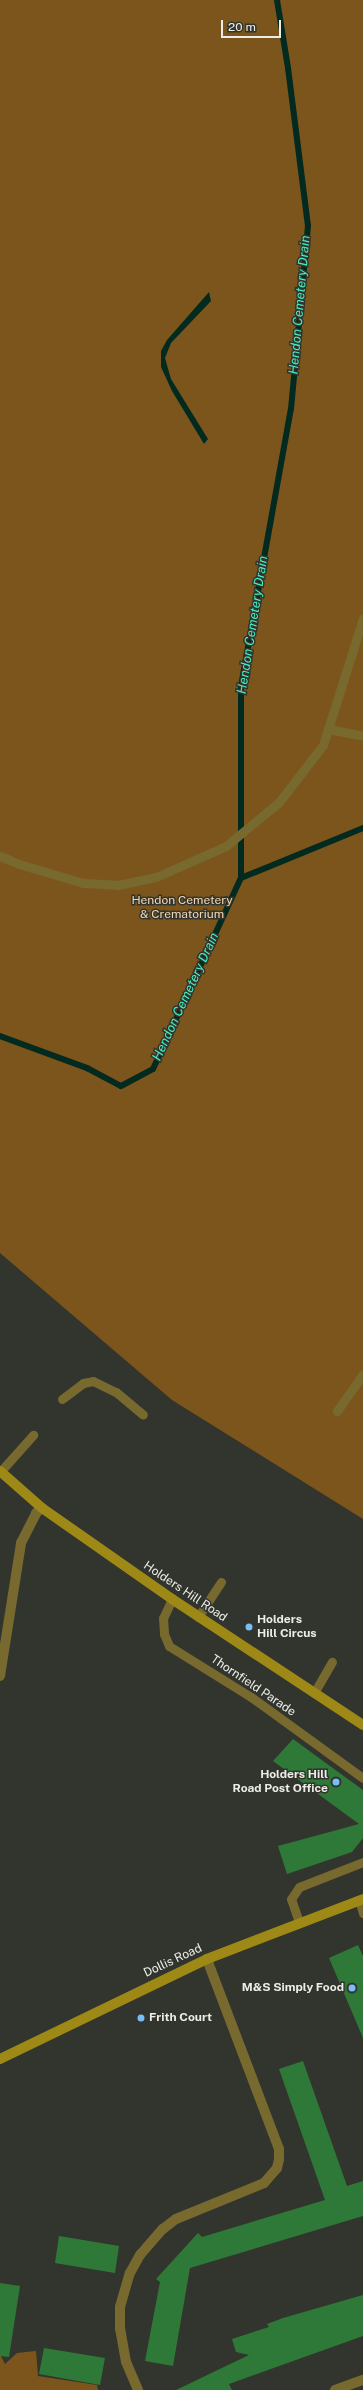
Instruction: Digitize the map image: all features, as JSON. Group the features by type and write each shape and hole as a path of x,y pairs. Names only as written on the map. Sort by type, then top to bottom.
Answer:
{"main road":[{"name":"Holders Hill Road","path":"0,1472 42,1508 172,1600 363,1725"},
{"name":"Dollis Road","path":"0,2059 207,1959 298,1922 361,1899"}],"street":[{"path":"0,1676 21,1543 36,1513 42,1508"},
{"path":"138,2390 126,2362 120,2329 120,2307 130,2273 140,2256 163,2229 176,2219 264,2183 276,2168 279,2159 279,2149 207,1959"},
{"path":"335,2390 363,2380"}],"lane":[{"path":"0,856 18,864 83,883 118,885 156,877 226,846 279,802 323,745 363,618"},
{"path":"328,730 363,736"},
{"path":"337,1411 363,1374"},
{"path":"62,1399 83,1383 93,1381 116,1392 143,1415"},
{"path":"0,1472 33,1435"},
{"path":"198,1617 221,1582"},
{"name":"Thornfield Parade","path":"172,1600 163,1618 164,1634 169,1646 251,1697 363,1778"},
{"path":"314,1692 332,1662"},
{"path":"298,1922 291,1899 299,1887 363,1862"},
{"path":"361,1899 363,1912"}],"green space":[{"name":"Hendon Cemetery & Crematorium","path":"0,0 363,0 363,1519 172,1400 0,1253"},
{"path":"36,2351 38,2376 97,2385 98,2390 0,2390 0,2354 5,2364 17,2353"}],"shaded area":[{"path":"209,292 211,301 171,343 165,358 171,379 208,439 204,444 172,391 161,367 161,351 167,340"}],"building":[{"path":"293,1739 363,1790 363,1838 352,1852 287,1874 278,1846 359,1824 273,1761"},
{"name":"M&S Simply Food","path":"358,1945 363,1956 363,2038 329,1958"},
{"path":"303,2061 347,2186 363,2181 363,2216 190,2268 173,2366 145,2361 160,2282 156,2279 198,2233 202,2237 325,2200 279,2069"},
{"path":"59,2236 119,2246 115,2273 55,2263"},
{"path":"0,2283 20,2286 9,2357 0,2356"},
{"path":"363,2295 363,2336 229,2384 232,2390 176,2390 249,2355 236,2352 232,2339 269,2327 267,2324 283,2318"},
{"path":"44,2348 105,2358 100,2385 39,2374"}],"waterway":[{"name":"Hendon Cemetery Drain","path":"0,1036 87,1068 121,1086 153,1069 241,878 241,686 291,409 308,226 288,68 277,0"},
{"path":"241,878 363,828"}],"place":[{"name":"Holders Hill Circus","path":"249,1627"},
{"name":"Holders Hill Road Post Office","path":"336,1782"},
{"name":"M&S Simply Food","path":"352,1988"},
{"name":"Frith Court","path":"141,2018"}]}
